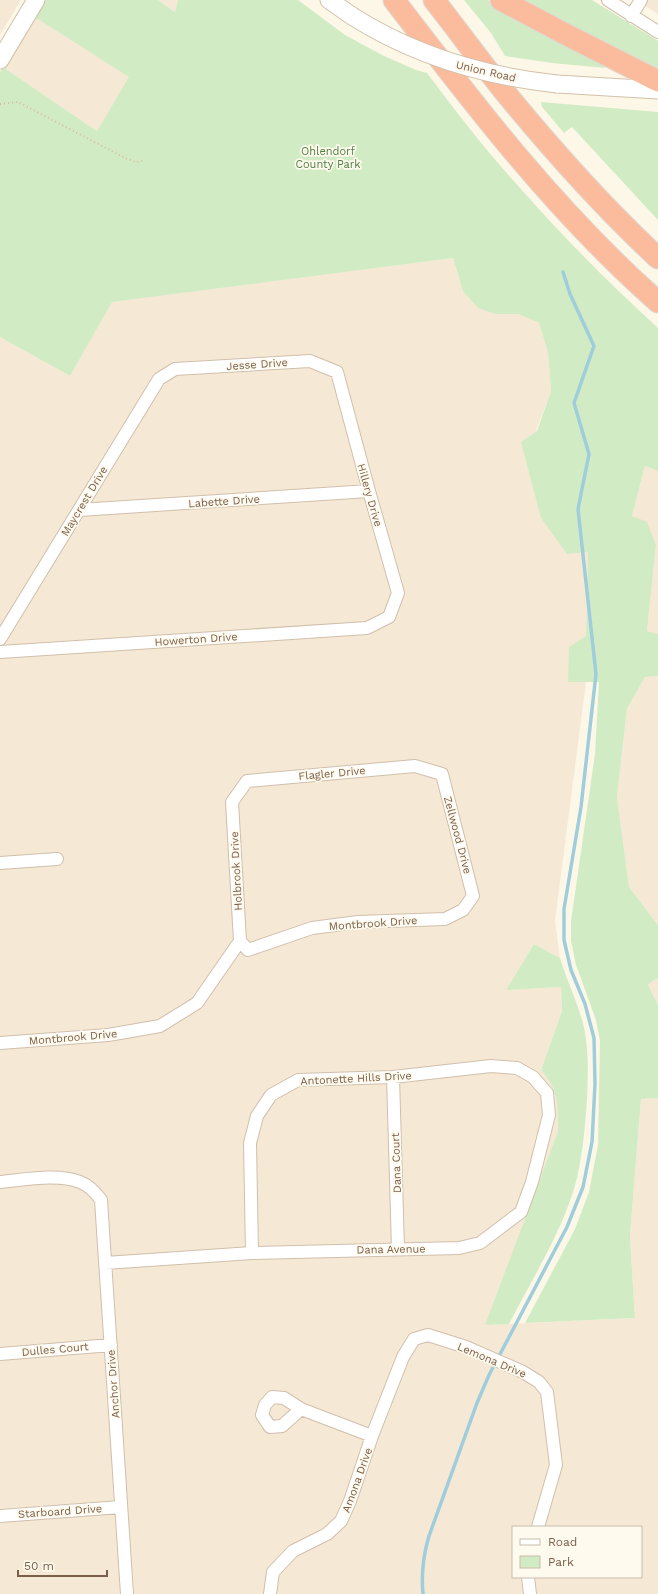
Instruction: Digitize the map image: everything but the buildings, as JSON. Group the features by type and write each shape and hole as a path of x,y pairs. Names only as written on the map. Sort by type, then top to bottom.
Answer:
{"highway":[{"path":"394,0 467,95 554,199 658,302"},
{"path":"434,0 543,138 632,234 658,258"},
{"path":"501,0 589,47 658,81"}],"main road":[{"path":"0,60 36,0"},
{"name":"Union Road","path":"329,0 352,16 387,36 455,64 505,77 557,84 658,90"}],"street":[{"path":"608,0 658,32"},
{"path":"631,16 641,0"},
{"name":"Jesse Drive","path":"175,369 310,361 337,372"},
{"name":"Maycrest Drive","path":"0,640 159,379 175,369"},
{"name":"Hillery Drive","path":"337,372 368,491 398,593 389,617"},
{"name":"Labette Drive","path":"79,510 368,491"},
{"name":"Howerton Drive","path":"0,652 367,628 389,617"},
{"name":"Flagler Drive","path":"232,802 247,781 415,766 442,774"},
{"name":"Zellwood Drive","path":"442,774 473,896"},
{"name":"Holbrook Drive","path":"232,802 240,941"},
{"path":"0,863 57,859"},
{"name":"Montbrook Drive","path":"0,1043 108,1035 160,1026 197,1003 240,941 248,950 312,928 358,922 445,919 463,910 473,896"},
{"name":"Antonette Hills Drive","path":"252,1253 250,1143 257,1116 271,1095 298,1080 393,1076 491,1066 517,1068 533,1077"},
{"name":"Dana Court","path":"393,1076 398,1248"},
{"name":"Dana Avenue","path":"105,1263 252,1253 398,1248 459,1248 480,1243 521,1212 532,1182 549,1115 547,1093 533,1077"},
{"name":"Anchor Drive","path":"0,1182 63,1178 82,1182 101,1200 127,1594"},
{"name":"Lemona Drive","path":"414,1339 428,1335 466,1347 513,1369 523,1372 539,1382 547,1392 556,1465 538,1526"},
{"name":"Amona Drive","path":"270,1594 273,1572 293,1551 327,1534 341,1521 350,1501 372,1436 402,1357 414,1339"},
{"name":"Dulles Court","path":"0,1354 111,1344"},
{"path":"301,1409 372,1436"},
{"name":"Starboard Drive","path":"0,1516 121,1507"},
{"path":"528,1578 530,1594"}],"path":[{"path":"0,104 18,102 125,158 136,162 144,160"}],"shaded area":[{"path":"0,0 21,0 0,35"},
{"path":"158,0 178,0 175,12"},
{"path":"636,0 658,0 658,14"},
{"path":"33,16 130,77 97,131 3,67"},
{"path":"453,258 463,291 495,314 518,314 539,323 548,353 551,391 536,431 588,552 586,636 568,682 586,682 555,921 560,958 534,944 506,990 561,987 562,1011 541,1070 550,1081 558,1100 558,1131 486,1325 635,1318 630,1236 641,1099 658,1098 658,1594 0,1594 0,337 70,376 111,302"},
{"path":"645,466 658,471 658,634 647,631 656,545 632,516"},
{"path":"658,676 658,925 629,887 617,797 627,709 645,677"},
{"path":"658,979 658,1005 648,985"}],"green space":[{"name":"Ohlendorf County Park","path":"43,0 158,0 175,12 178,0 298,0 345,35 384,56 416,70 427,73 484,147 508,175 622,295 658,328 658,471 645,466 632,516 647,522 656,545 647,631 658,634 658,676 645,677 627,709 617,797 629,887 658,925 658,979 648,985 658,1005 658,1098 641,1099 630,1236 635,1318 525,1323 575,1229 589,1192 598,1145 600,1041 596,1020 576,965 571,941 571,921 595,754 599,682 568,682 569,647 586,636 588,552 567,554 541,518 521,442 537,431 551,391 548,353 539,323 518,314 495,314 478,308 463,291 453,258 112,302 70,376 0,337 0,72 3,67 97,131 129,77 33,16"},
{"path":"464,0 488,0 512,16 600,60 605,68 552,63 505,56 491,33"},
{"path":"516,0 592,0 658,41 658,68"},
{"path":"541,102 658,112 658,220 572,127 564,133 542,107"},
{"path":"534,944 560,958 584,1027 587,1045 588,1073 585,1129 579,1168 572,1196 565,1215 547,1252 509,1324 485,1325 558,1131 556,1099 551,1085 541,1070 562,1011 561,987 506,990"}],"waterway":[{"path":"423,1594 423,1565 429,1536 477,1403 489,1375 567,1227 583,1187 592,1142 595,1084 594,1038 585,1004 571,970 564,940 564,909 581,807 596,674 578,509 589,454 574,403 594,346 570,294 563,272"}]}
